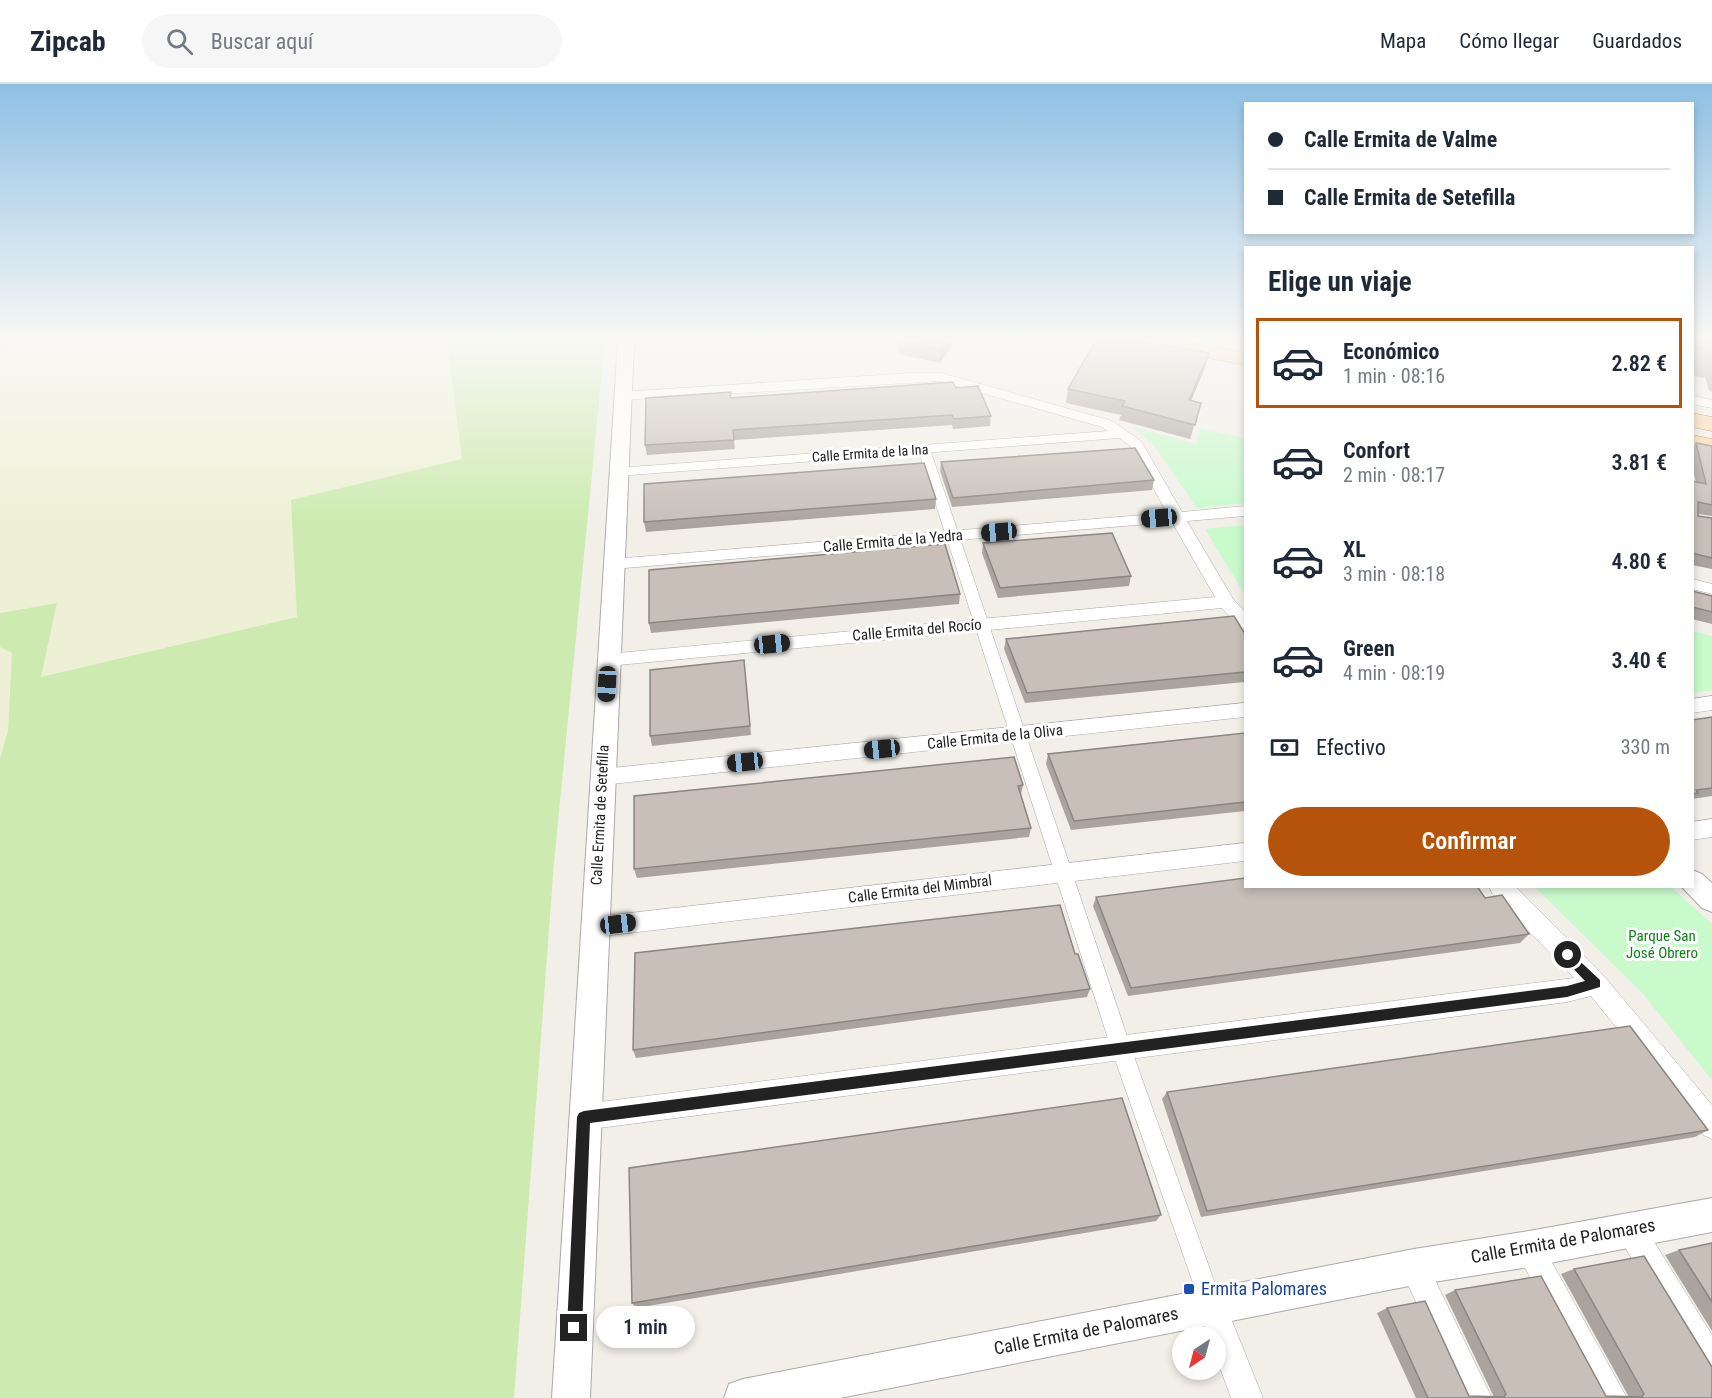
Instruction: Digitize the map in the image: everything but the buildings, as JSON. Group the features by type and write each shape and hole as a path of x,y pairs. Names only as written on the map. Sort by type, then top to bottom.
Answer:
{"main road":[{"path":"1694,420 1712,424"},
{"path":"1694,442 1712,446"}],"street":[{"name":"Calle Ermita de Setefilla","path":"571,1398 622,401"},
{"path":"1027,401 1107,424 1136,444 1226,602 1244,622"},
{"name":"Calle Ermita de la Ina","path":"618,472 1123,434"},
{"path":"924,449 1121,1048 1247,1398"},
{"name":"Calle Ermita de la Yedra","path":"613,564 1244,511"},
{"path":"1694,584 1712,589"},
{"name":"Calle Ermita del Rocío","path":"608,660 1226,602"},
{"path":"1694,706 1712,704"},
{"name":"Calle Ermita de la Oliva","path":"602,777 1018,736 1244,710"},
{"path":"1694,831 1712,828"},
{"name":"Calle Ermita del Mimbral","path":"595,927 1244,852"},
{"path":"1694,884 1712,900"},
{"path":"1502,888 1596,984 1712,1126"},
{"path":"584,1117 1567,991 1596,984"},
{"name":"Calle Ermita de Palomares","path":"743,1398 1414,1267 1529,1249 1712,1215"},
{"path":"1629,1230 1712,1362"},
{"path":"1529,1249 1611,1398"},
{"path":"1414,1267 1476,1398"}],"green space":[{"path":"0,401 455,401 462,459 291,500 298,617 41,677 57,603 0,613"},
{"path":"455,401 599,401 554,863 514,1398 0,1398 0,758 8,731 12,653 0,647 0,613 57,603 41,677 297,617 291,500 462,459"},
{"path":"1133,427 1196,444 1200,429 1244,438 1244,503 1197,508 1155,447"},
{"path":"1244,525 1244,593 1205,529"},
{"path":"1694,632 1712,636 1712,690 1694,693"},
{"path":"0,647 12,653 8,731 0,758"},
{"name":"Parque San José Obrero","path":"1536,888 1672,888 1712,924 1712,1080 1644,995"}],"place":[{"name":"Ermita Palomares","path":"1189,1289"}],"route":[{"path":"574,1328 584,1117 1567,991 1596,984 1568,955"}]}
